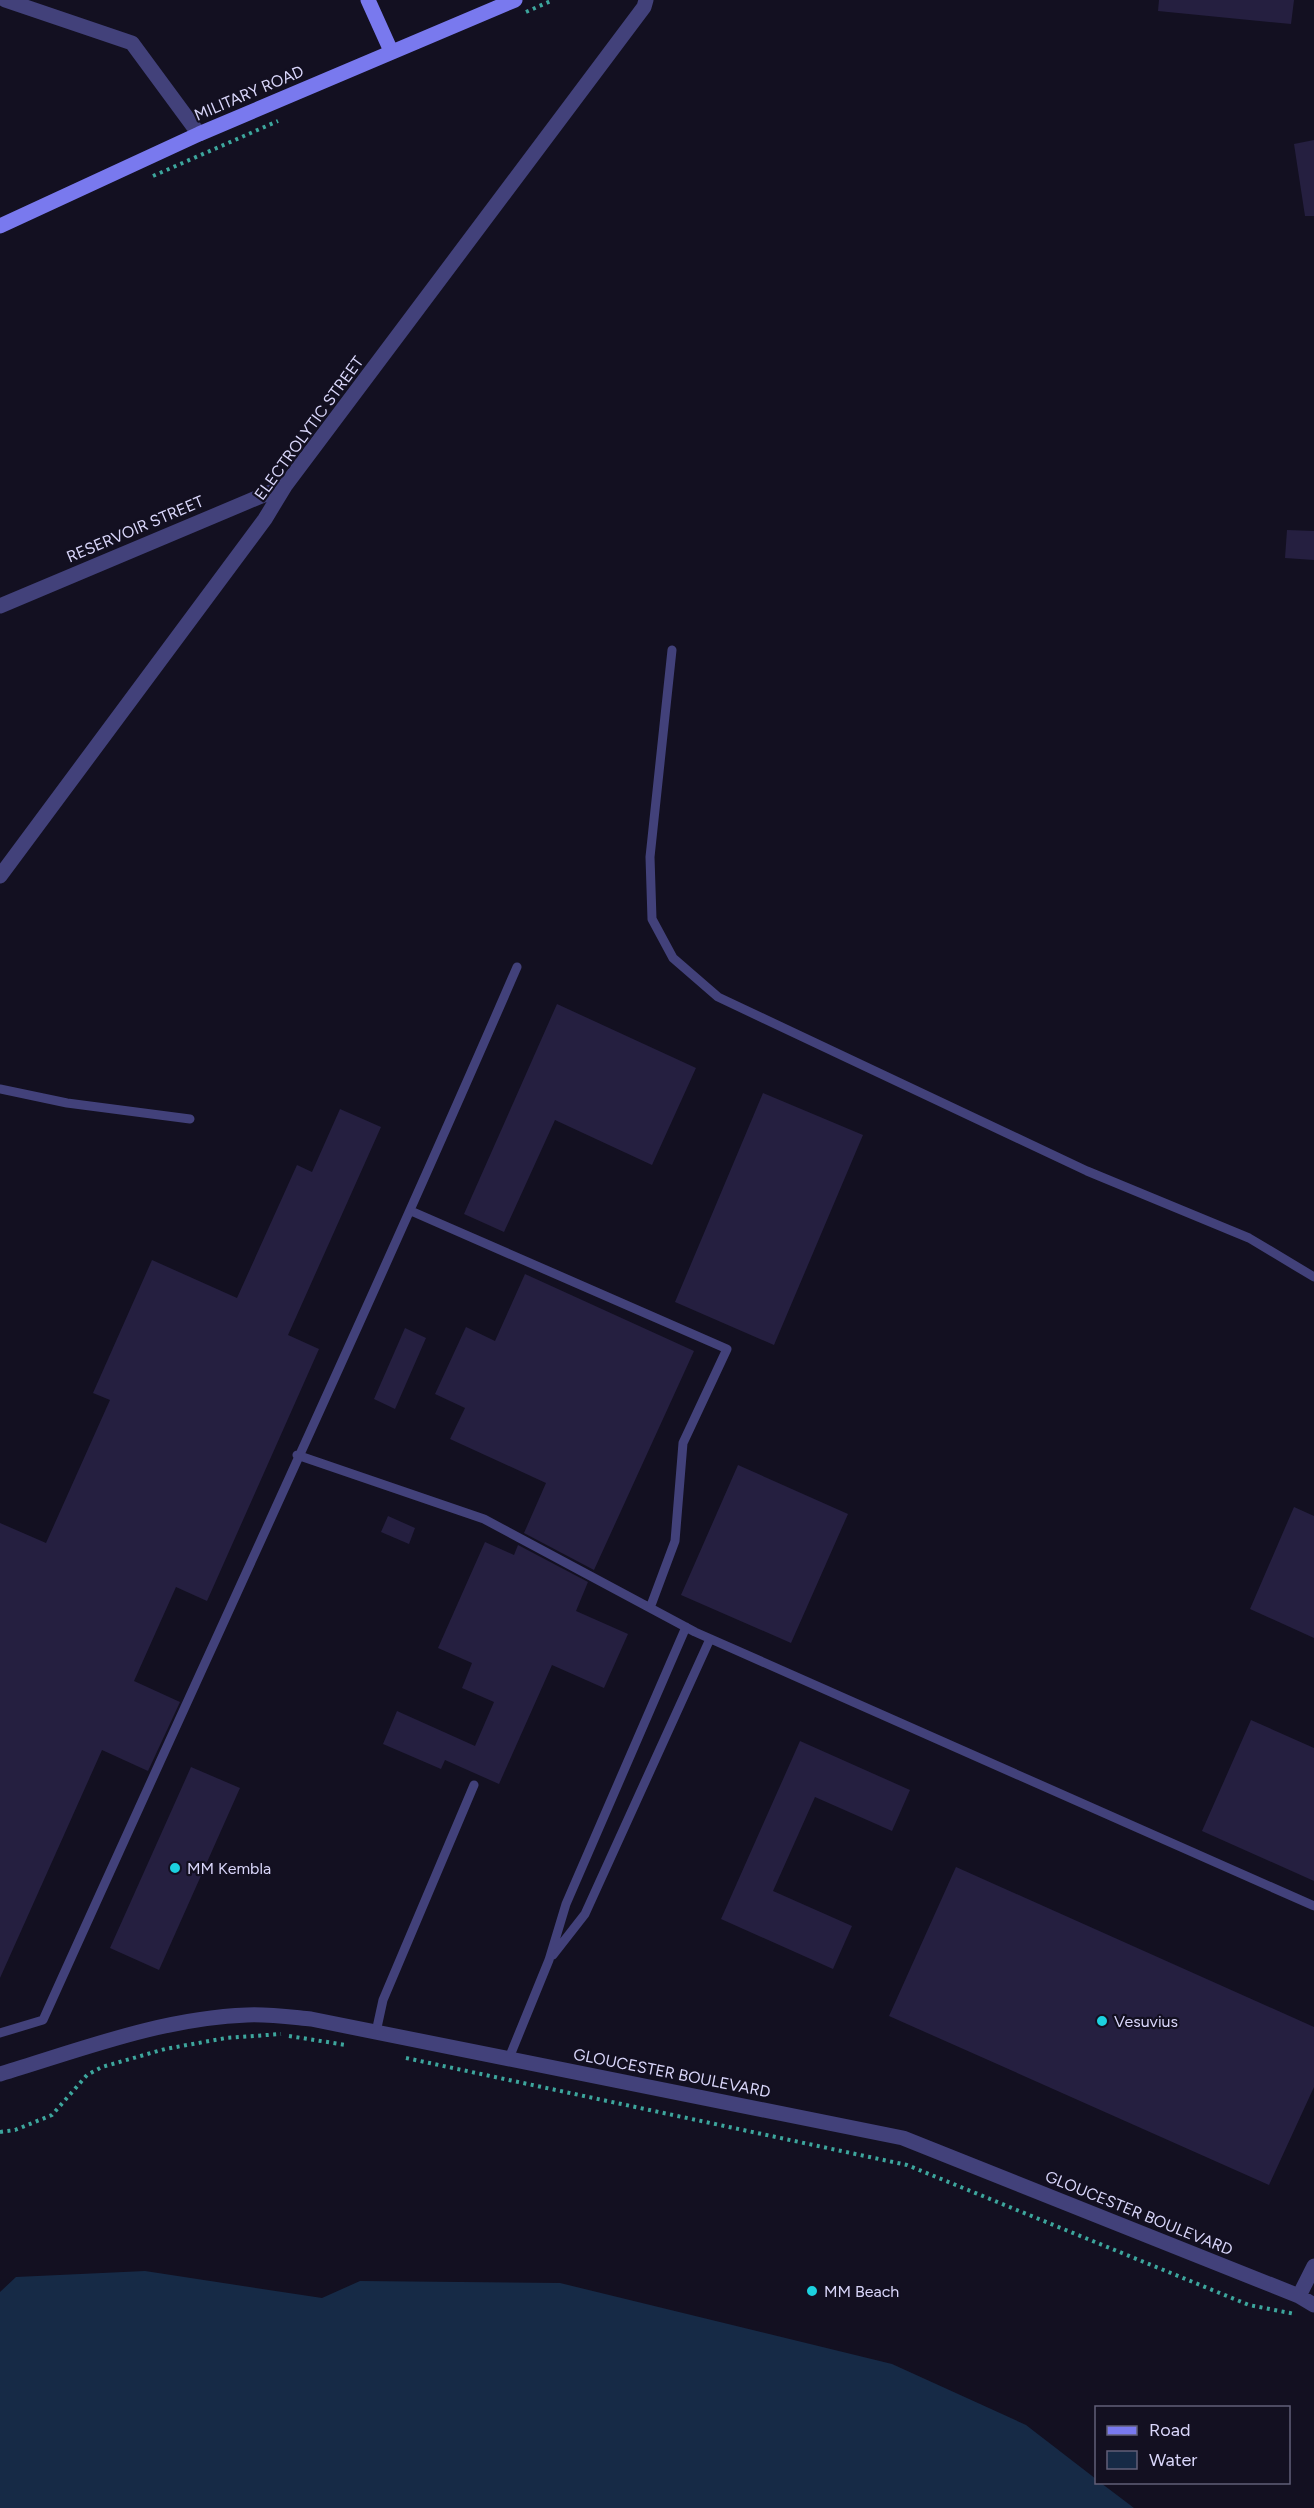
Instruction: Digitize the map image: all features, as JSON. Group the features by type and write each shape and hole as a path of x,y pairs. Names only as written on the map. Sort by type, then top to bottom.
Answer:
{"main road":[{"path":"368,0 391,51"},
{"name":"MILITARY ROAD","path":"0,226 199,134 515,0"}],"street":[{"path":"5,0 132,44 199,134"},
{"name":"ELECTROLYTIC STREET","path":"0,876 258,529 285,486 644,7 646,0"},
{"name":"RESERVOIR STREET","path":"0,606 285,486"},
{"name":"GLOUCESTER BOULEVARD","path":"0,2074 146,2030 195,2020 247,2015 280,2016 376,2032 903,2138 1299,2296 1314,2305"},
{"path":"1299,2296 1314,2266"}],"lane":[{"path":"672,650 650,857 652,919 673,958 718,997 1087,1171 1249,1238 1314,1277"},
{"path":"0,2033 43,2020 297,1455 411,1211 517,967"},
{"path":"0,1089 67,1103 190,1119"},
{"path":"411,1211 727,1349 682,1443 675,1541 650,1608"},
{"path":"297,1455 484,1519 710,1639 1314,1906"},
{"path":"509,2058 549,1960 566,1904 686,1627"},
{"path":"549,1960 585,1914 710,1639"},
{"path":"376,2032 383,2000 474,1785"}],"path":[{"path":"0,2133 15,2130 52,2115 87,2075 165,2049 226,2038 282,2034 351,2046"},
{"path":"400,2056 907,2165 1249,2305 1299,2315"}],"water":[{"path":"145,2271 322,2298 360,2281 560,2283 892,2364 1026,2425 1095,2478 1095,2484 1102,2484 1134,2508 0,2508 0,2292 16,2277"}],"building":[{"path":"1159,0 1294,0 1291,24 1158,11"},
{"path":"1314,140 1314,216 1305,216 1294,144"},
{"path":"1287,530 1314,531 1314,560 1285,558"},
{"path":"557,1004 696,1068 652,1165 555,1120 504,1232 464,1214"},
{"path":"763,1093 863,1135 774,1345 675,1302"},
{"path":"340,1109 381,1127 288,1335 319,1349 207,1601 176,1587 134,1681 180,1702 148,1771 102,1750 0,1978 0,1523 46,1543 110,1400 93,1393 152,1260 237,1298 297,1165 312,1172"},
{"path":"525,1274 694,1351 594,1570 524,1533 546,1483 450,1439 465,1408 435,1394 466,1327 495,1341"},
{"path":"405,1328 426,1338 395,1409 374,1399"},
{"path":"738,1465 848,1514 791,1643 681,1595"},
{"path":"1294,1507 1314,1516 1314,1638 1250,1609"},
{"path":"388,1516 415,1528 409,1544 381,1532"},
{"path":"485,1542 514,1555 518,1545 588,1582 576,1611 628,1634 604,1688 552,1665 499,1784 445,1760 441,1769 383,1744 397,1711 475,1746 494,1702 462,1688 472,1663 438,1648"},
{"path":"1251,1720 1314,1748 1314,1881 1202,1831"},
{"path":"800,1741 910,1790 892,1831 815,1797 773,1891 852,1926 833,1969 721,1919"},
{"name":"MM Kembla","path":"191,1767 240,1788 159,1970 110,1948"},
{"name":"Vesuvius","path":"956,1867 1314,2027 1314,2087 1269,2185 889,2016"}],"place":[{"name":"MM Kembla","path":"175,1868"},
{"name":"Vesuvius","path":"1102,2021"},
{"name":"MM Beach","path":"812,2291"}]}
